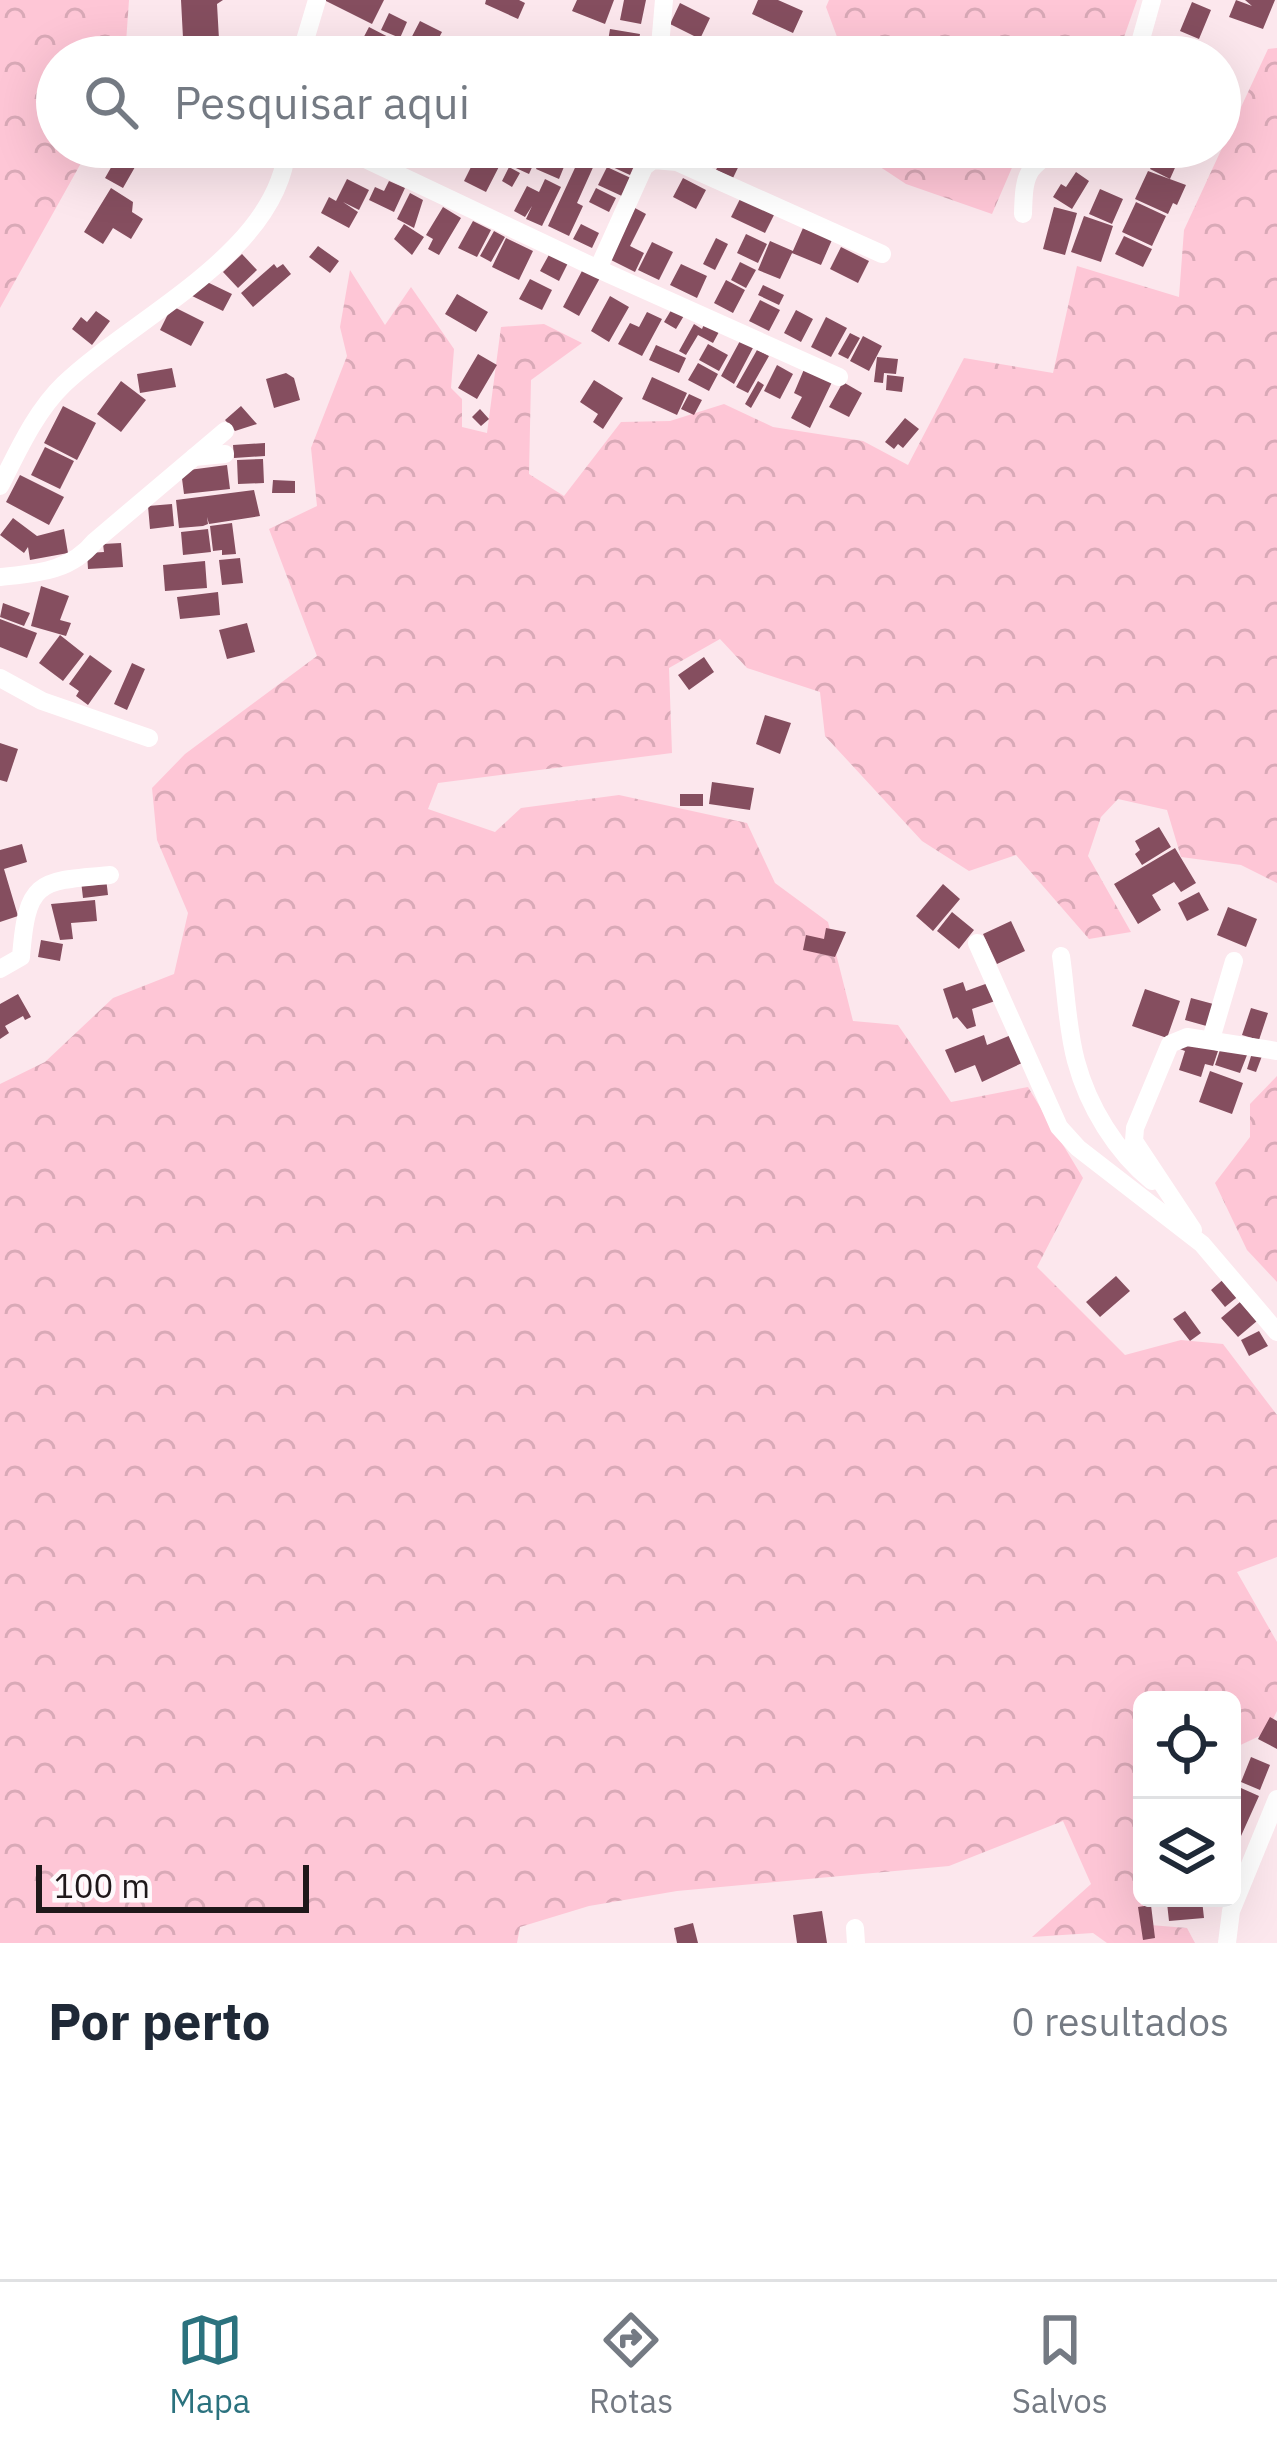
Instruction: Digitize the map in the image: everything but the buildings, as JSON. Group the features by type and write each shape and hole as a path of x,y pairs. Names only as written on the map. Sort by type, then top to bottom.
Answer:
{"street":[{"path":"307,36 317,0"},
{"path":"661,36 664,0"},
{"path":"1142,36 1152,0"},
{"path":"0,486 29,431 61,387 148,314 199,280 255,225 282,180 284,168"},
{"path":"384,168 839,377"},
{"path":"598,269 644,168"},
{"path":"690,168 882,254"},
{"path":"1023,214 1024,178 1032,168"},
{"path":"0,577 55,569 78,560 225,431"},
{"path":"194,457 225,454"},
{"path":"0,678 43,701 149,738"},
{"path":"0,969 21,957 29,904 37,890 56,880 110,874"},
{"path":"977,943 1059,1127 1078,1148 1202,1244"},
{"path":"1061,956 1076,1061 1107,1132 1136,1168 1170,1195"},
{"path":"1211,1040 1234,961"},
{"path":"1277,1051 1211,1040 1173,1041 1135,1128 1136,1147 1202,1244 1277,1332"},
{"path":"1226,1943 1232,1912 1277,1799"}],"green space":[{"path":"0,0 129,0 126,36 36,36 36,168 78,168 0,308"},
{"path":"829,0 1137,0 1124,36 837,36 826,7"},
{"path":"1277,48 1277,883 1241,865 1181,857 1167,810 1118,799 1101,817 1088,856 1131,932 1089,939 1016,855 969,871 922,841 825,736 820,692 747,668 720,639 669,668 672,753 438,783 428,809 495,832 521,808 619,795 747,823 775,883 828,922 853,1021 898,1025 951,1102 1028,1087 1083,1178 1037,1267 1125,1355 1181,1340 1223,1344 1277,1415 1277,1557 1237,1572 1277,1642 1277,1711 1266,1733 1241,1745 1241,1691 1133,1691 1133,1907 1147,1907 1150,1925 1187,1928 1195,1943 1107,1943 1093,1933 1032,1937 1091,1884 1063,1821 949,1866 677,1891 589,1906 520,1927 517,1943 0,1943 0,1084 45,1062 113,998 174,974 188,913 157,840 152,788 185,754 317,656 269,529 317,506 311,448 347,356 340,327 350,270 385,325 411,287 454,349 451,388 462,399 462,427 487,433 501,327 544,324 582,343 531,380 529,474 564,496 621,422 670,421 724,404 773,427 863,441 908,465 964,358 1053,373 1077,266 1179,297 1184,230 1213,168 1241,168 1241,107 1268,49"},
{"path":"882,168 1012,168 992,214 906,184"},
{"path":"1277,1076 1277,1282 1247,1250 1215,1183 1250,1137 1250,1104"}]}
